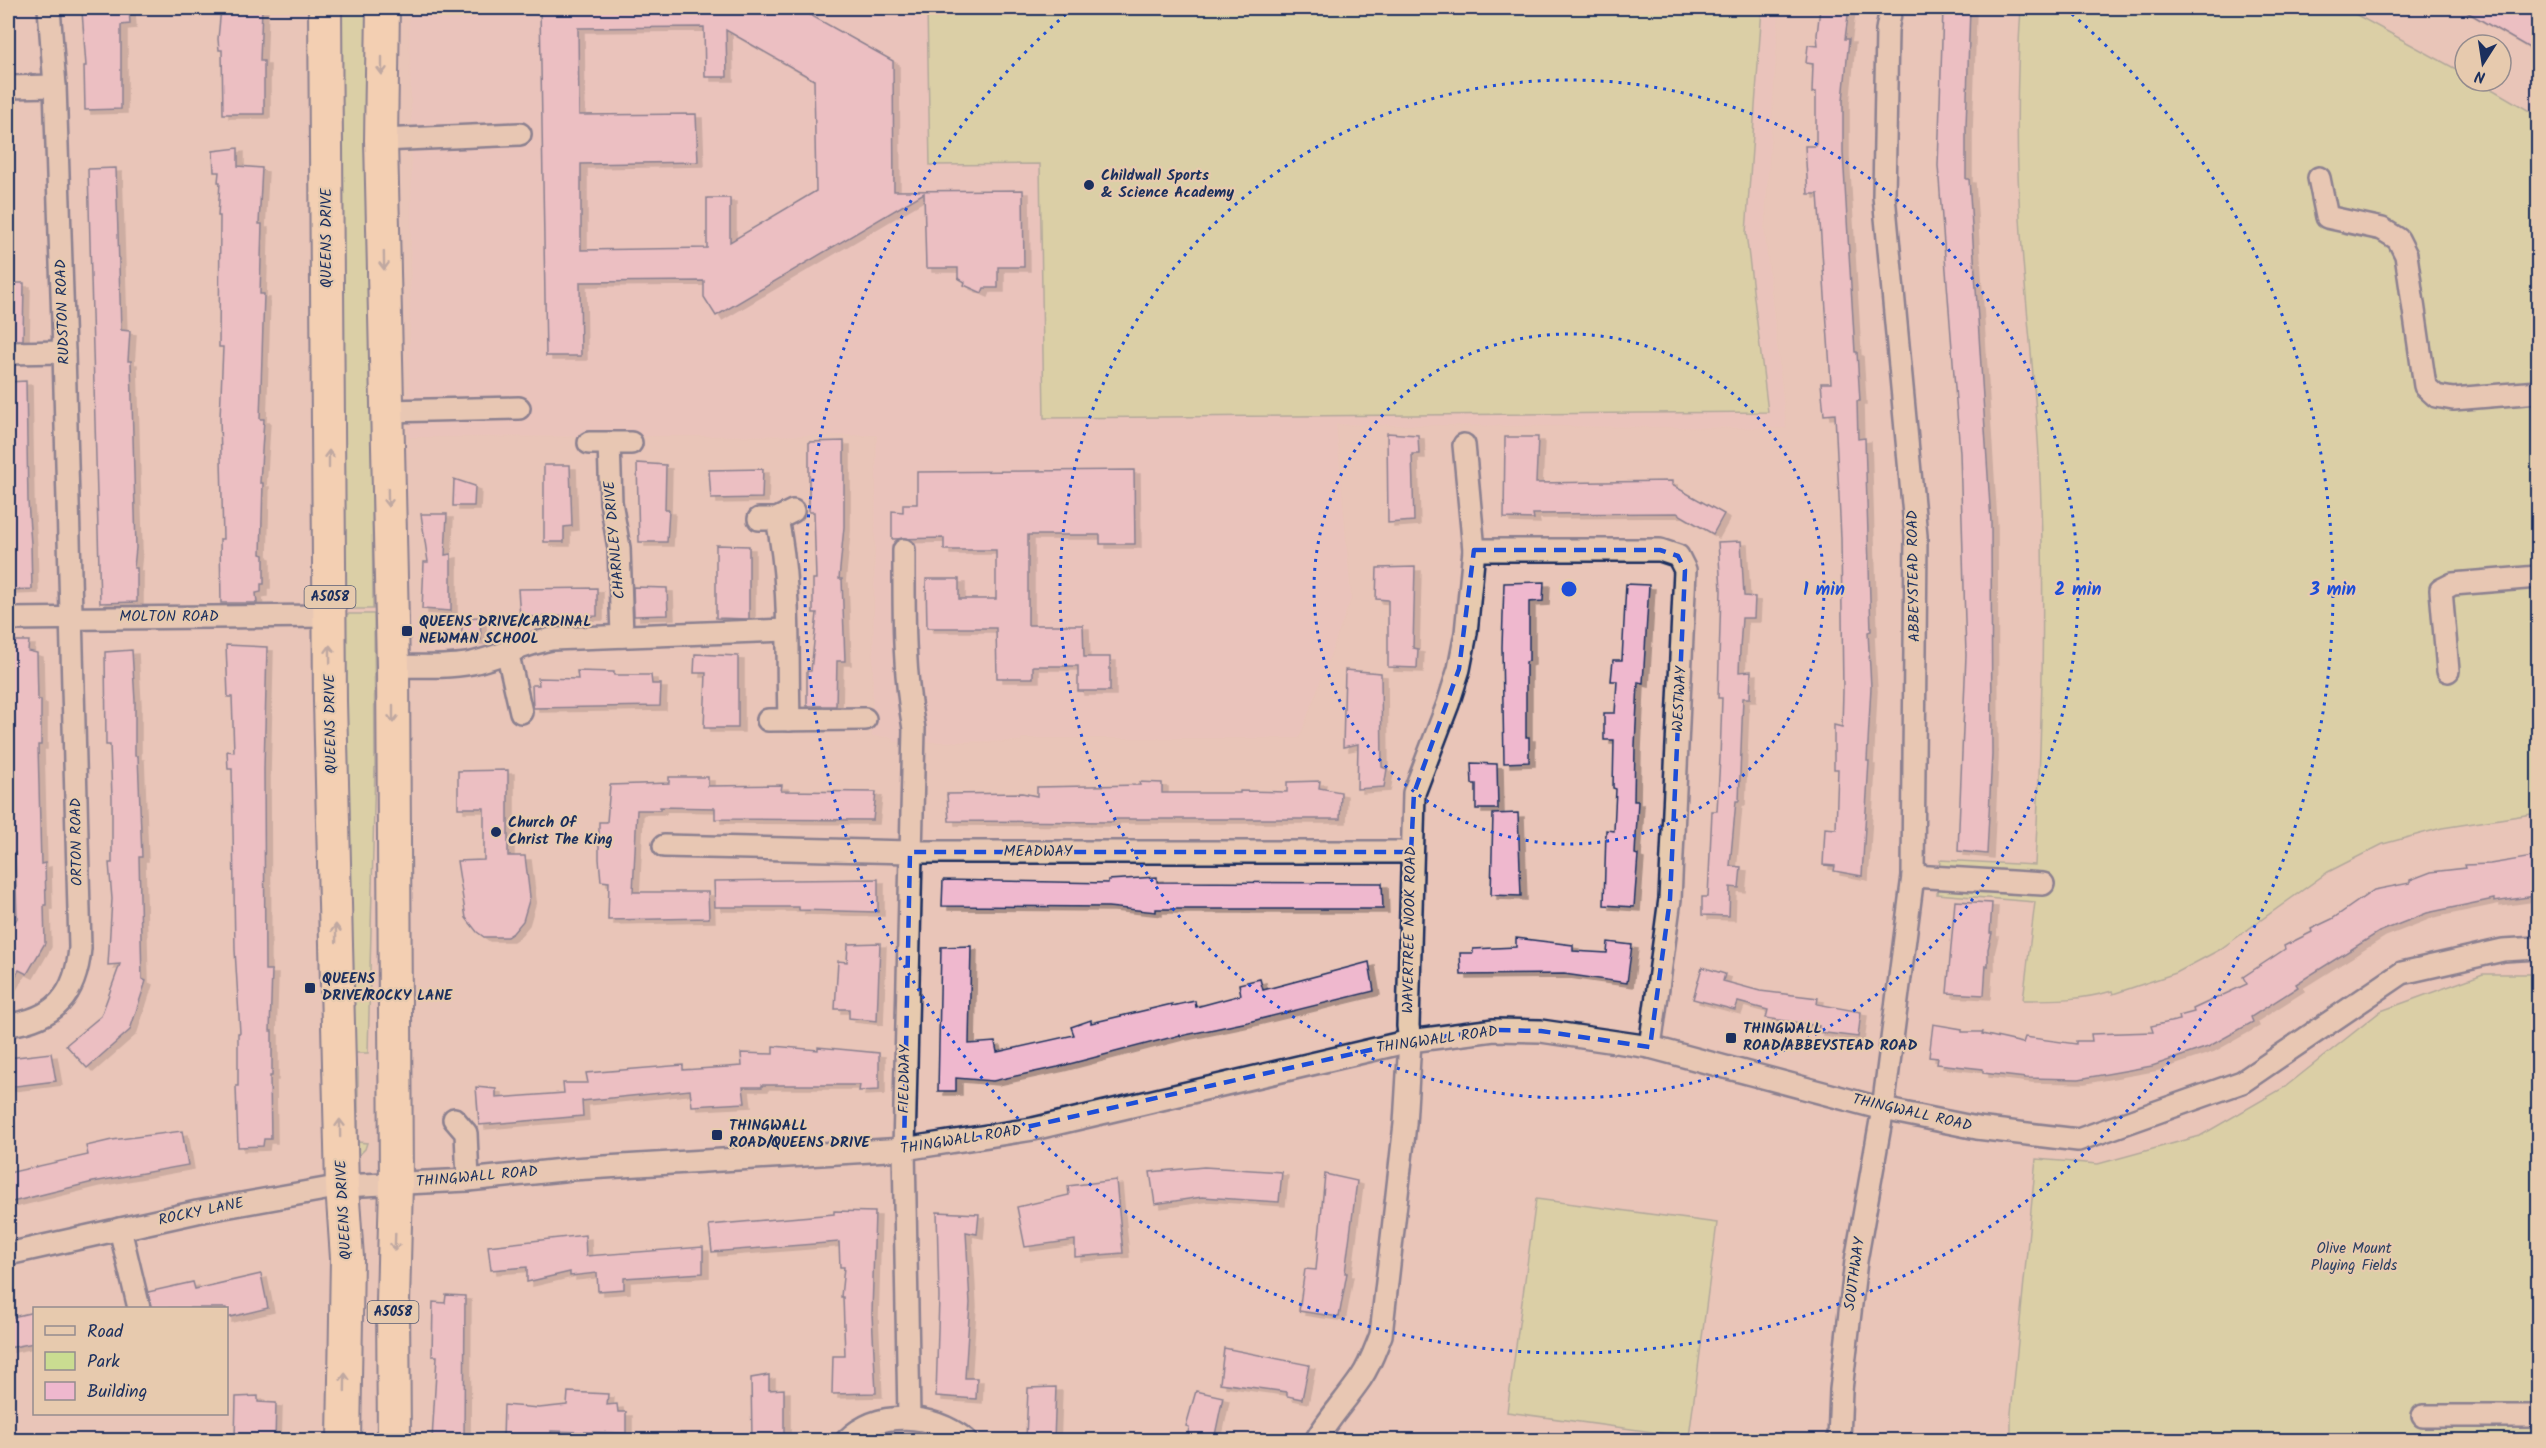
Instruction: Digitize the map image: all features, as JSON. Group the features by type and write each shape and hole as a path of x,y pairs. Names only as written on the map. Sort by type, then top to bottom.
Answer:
{"highway":[{"name":"QUEENS DRIVE","path":"325,8 330,616 342,1186 347,1258 345,1440"},
{"name":"A5058","path":"382,8 381,140 393,666 396,1183 393,1303 394,1440"}],"street":[{"name":"RUDSTON ROAD","path":"49,8 55,86 72,617"},
{"name":"ABBEYSTEAD ROAD","path":"1883,1109 1914,876 1916,536 1884,196 1887,30 1891,8"},
{"path":"8,87 55,86"},
{"path":"381,140 520,134"},
{"path":"2319,178 2327,217 2382,229 2398,238 2406,255 2425,386 2436,396 2453,399 2538,392"},
{"path":"8,353 64,352"},
{"path":"387,411 519,408"},
{"name":"CHARNLEY DRIVE","path":"622,636 618,548 599,443 631,442"},
{"name":"WAVERTREE NOOK ROAD","path":"1316,1440 1325,1424 1361,1377 1381,1335 1405,1124 1410,1041 1408,1026 1414,793 1459,669 1466,633 1474,550 1464,445"},
{"path":"776,516 788,592 778,720 865,719"},
{"name":"FIELDWAY","path":"904,550 904,655 914,742 904,1149 909,1417"},
{"name":"WESTWAY","path":"1474,550 1660,550 1678,556 1685,570 1670,899 1650,1047"},
{"path":"2448,671 2441,591 2453,584 2538,577"},
{"name":"MOLTON ROAD","path":"8,619 330,616"},
{"name":"ORTON ROAD","path":"8,1025 31,1020 52,1010 69,991 78,965 80,948 72,617"},
{"path":"393,666 468,663 489,659 507,651 552,639 786,630"},
{"path":"507,651 521,712"},
{"name":"MEADWAY","path":"664,846 910,852 1411,852"},
{"path":"1914,876 2043,884"},
{"name":"THINGWALL ROAD","path":"396,1183 468,1180 572,1168 904,1149 1033,1129 1410,1041 1494,1030 1541,1031 1650,1047 1883,1109 1977,1128 2078,1140 2242,1082 2402,973 2503,950 2538,948"},
{"name":"SOUTHWAY","path":"1839,1440 1841,1390 1856,1261 1883,1109"},
{"path":"454,1119 466,1133 468,1180"},
{"name":"ROCKY LANE","path":"8,1254 197,1212 342,1186 396,1183"},
{"path":"120,1229 139,1307"},
{"path":"2423,1416 2538,1416"},
{"path":"848,1440 855,1433 881,1421 909,1417 939,1424 966,1440"}],"highlighted area":[{"path":"1474,550 1660,550 1678,556 1685,570 1670,899 1650,1047 1541,1031 1494,1030 1410,1041 973,1139 904,1149 910,852 1411,852 1414,793 1459,669"}],"shaded area":[{"name":"Childwall Sports & Science Academy","path":"409,8 1779,8 1764,230 1786,428 1336,424 1351,598 1299,738 1021,738 1021,741 894,742 892,737 872,736 877,435 409,437 412,140"}],"green space":[{"path":"331,8 368,8 373,609 337,609"},
{"path":"927,8 1762,8 1746,233 1768,412 1044,418 1040,164 930,165"},
{"path":"2021,8 2344,8 2453,67 2453,93 2499,93 2538,116 2538,813 2442,828 2383,844 2328,872 2219,950 2176,973 2113,994 2112,991 2057,1000 2023,1000 2035,902 1937,894 1940,860 2035,865 2043,610 2037,428 2019,206 2017,93"},
{"path":"337,614 374,614 375,765 368,1053 349,1053"},
{"name":"Olive Mount Playing Fields","path":"2483,974 2538,974 2538,1440 2011,1440 2011,1413 2036,1159 2098,1164 2200,1136 2285,1087 2381,1011"},
{"path":"350,1067 358,1068 358,1142 367,1143 365,1149 356,1158"},
{"path":"1536,1199 1717,1223 1689,1437 1507,1412"}],"building":[{"path":"129,8 130,24 121,25 121,109 85,110 84,66 86,66 82,11"},
{"path":"221,8 262,8 260,61 264,61 264,114 223,114 222,50 219,50 218,39"},
{"path":"540,8 798,8 893,61 894,191 1023,190 1024,267 998,267 998,288 984,288 982,293 964,285 965,282 958,278 958,268 926,268 924,193 716,316 704,297 704,281 580,282 581,356 546,356","holes":["704,27 705,77 727,77 726,30 814,80 816,191 730,242 730,198 707,198 707,248 581,250 581,164 698,162 696,114 579,115 578,28"]},
{"path":"1820,8 1849,8 1845,39 1849,39 1843,100 1843,153 1860,401 1857,401 1858,439 1865,438 1871,631 1868,632 1871,687 1862,876 1834,871 1835,866 1823,865 1825,828 1836,829 1838,769 1834,769 1834,725 1842,727 1843,691 1841,538 1835,414 1824,415 1821,383 1831,383 1818,194 1808,194 1805,146 1816,146 1816,92 1812,93 1813,64 1806,63 1808,45 1818,46"},
{"path":"1943,8 1970,8 1966,179 1969,179 1991,522 1992,755 1987,854 1958,851 1966,655 1960,453 1938,166"},
{"path":"2460,8 2538,8 2538,39 2531,49 2513,39 2513,33 2503,33"},
{"path":"238,148 238,166 262,168 259,224 262,224 260,294 264,294 260,419 264,419 260,483 263,483 261,554 264,555 264,584 261,584 261,592 256,593 257,603 221,603 220,539 223,539 220,418 223,347 219,347 220,182 218,182 219,172 214,172 213,151"},
{"path":"116,168 121,330 130,331 128,361 131,361 136,548 134,568 137,568 137,602 100,603 88,169"},
{"path":"8,283 24,283 23,340 8,340"},
{"path":"26,381 32,589 8,590 8,382"},
{"path":"1387,433 1418,435 1419,454 1412,454 1414,521 1388,523"},
{"path":"1505,437 1538,437 1536,483 1672,481 1672,485 1724,514 1713,534 1677,513 1533,514 1534,519 1504,518"},
{"path":"844,441 844,527 839,579 842,579 845,661 837,661 836,706 807,706 807,671 811,671 817,613 813,613 813,579 816,579 814,512 809,512 809,442"},
{"path":"637,463 666,465 665,510 669,510 667,542 639,542"},
{"path":"544,465 570,465 572,526 564,527 564,542 544,542"},
{"path":"763,469 762,498 711,499 709,470"},
{"path":"1134,470 1135,544 1100,544 1100,535 1028,535 1028,625 1083,625 1084,657 1110,657 1110,691 1078,691 1078,666 1033,666 1033,678 997,678 996,628 927,628 926,579 959,579 959,599 996,599 996,550 944,550 944,538 892,539 892,511 903,512 903,504 917,504 917,472"},
{"path":"454,479 475,486 474,506 453,506"},
{"path":"421,514 447,514 445,555 451,554 451,611 422,609 424,562 428,562"},
{"path":"1741,541 1744,596 1755,597 1754,618 1742,618 1740,649 1739,672 1751,671 1750,698 1743,698 1739,801 1736,801 1730,866 1741,867 1739,888 1730,887 1729,916 1702,915 1702,897 1708,897 1712,811 1717,811 1720,758 1722,698 1718,698 1721,590 1718,542"},
{"path":"716,545 749,546 749,619 716,618"},
{"path":"1415,567 1413,648 1418,649 1417,668 1388,667 1388,600 1376,599 1377,568"},
{"path":"1544,582 1543,601 1529,602 1526,737 1529,737 1529,762 1504,763 1502,647 1504,583"},
{"path":"1626,584 1649,585 1643,683 1638,682 1635,746 1634,801 1638,801 1635,854 1638,855 1634,907 1604,905 1606,830 1614,831 1616,789 1613,788 1614,740 1604,740 1604,713 1615,713 1617,681 1611,681 1613,660 1622,660"},
{"path":"633,587 667,588 668,615 634,616"},
{"path":"597,588 597,616 520,617 518,589"},
{"path":"480,617 481,640 461,640 463,618"},
{"path":"8,641 29,641 28,651 37,653 38,700 41,700 41,745 38,745 41,864 45,863 46,905 44,905 45,943 27,974 19,970 8,989 8,934 17,918 15,853 12,853"},
{"path":"226,645 267,647 264,769 265,970 272,970 270,1031 272,1031 272,1076 270,1076 271,1139 264,1139 263,1146 238,1147 236,1086 238,1086 238,1033 240,1033 235,950 232,769 228,769 227,751 234,752 232,697 228,697"},
{"path":"132,650 135,756 138,756 142,857 139,857 142,979 146,981 130,1030 87,1068 66,1045 101,1016 120,964 108,965 112,899 109,863 112,863 112,798 110,745 106,745 105,652"},
{"path":"695,654 738,656 738,728 704,728 706,673 694,673"},
{"path":"1345,670 1381,673 1382,767 1387,769 1384,787 1357,789 1358,744 1343,747"},
{"path":"577,671 614,672 614,675 651,675 652,684 661,684 660,706 533,708 532,685 539,685 538,678 578,679"},
{"path":"1471,763 1497,764 1498,809 1476,809 1476,784 1472,784"},
{"name":"Church Of Christ The King","path":"508,770 508,856 525,856 530,897 523,921 513,933 507,937 484,937 466,918 457,861 484,860 484,808 458,808 458,771"},
{"path":"669,777 708,777 708,786 782,785 781,791 876,792 873,820 715,819 715,808 660,807 660,810 637,810 633,892 708,892 709,918 608,920 609,882 601,881 599,822 607,822 610,785 669,783"},
{"path":"1320,781 1319,788 1341,792 1340,819 1113,819 1113,822 949,821 947,794 1022,793 1037,796 1037,787 1140,785 1139,782 1162,783 1162,793 1287,792 1287,782"},
{"path":"1518,813 1521,896 1491,895 1493,814"},
{"path":"2532,857 2535,896 2494,902 2494,899 2427,913 2379,932 2296,984 2298,987 2251,1017 2253,1022 2208,1047 2152,1066 2079,1079 2026,1078 1983,1073 1983,1069 1937,1064 1938,1058 1929,1057 1933,1024 1962,1029 1962,1032 1983,1032 1982,1034 2023,1043 2025,1037 2076,1044 2076,1041 2092,1041 2091,1034 2153,1032 2151,1026 2180,1020 2179,1016 2194,1012 2193,1009 2247,984 2243,977 2285,949 2284,946 2312,932 2311,929 2332,919 2374,890 2410,883 2410,880 2431,872 2466,868 2465,865 2490,864"},
{"path":"1157,877 1157,882 1382,883 1383,909 1156,909 1156,912 1108,907 942,906 943,880 1108,883 1108,880"},
{"path":"878,879 878,912 799,910 799,907 715,907 714,881"},
{"path":"1955,901 1992,903 1990,933 1992,933 1988,949 1984,995 1947,993"},
{"path":"1516,938 1573,945 1573,951 1607,953 1608,942 1632,945 1627,983 1564,974 1461,975 1460,953 1473,953 1473,949 1516,947"},
{"path":"880,943 877,1021 849,1018 849,1009 835,1009 838,961 847,962 848,944"},
{"path":"971,946 969,1044 995,1042 997,1052 1074,1035 1071,1027 1091,1020 1091,1023 1172,1004 1172,1006 1195,1001 1196,1007 1241,995 1239,984 1260,979 1263,990 1369,962 1374,991 993,1081 956,1078 956,1091 938,1091 941,947"},
{"path":"1702,967 1725,974 1723,981 1760,991 1818,998 1817,1004 1861,1012 1858,1037 1818,1032 1819,1026 1766,1018 1768,1010 1738,1002 1735,1010 1693,999"},
{"path":"773,1046 818,1050 818,1047 879,1053 879,1090 859,1091 860,1085 762,1085 762,1087 743,1087 745,1103 692,1106 690,1090 582,1101 583,1116 479,1125 476,1087 496,1089 496,1098 564,1093 563,1083 588,1083 586,1073 683,1065 683,1070 742,1066 741,1053 773,1054"},
{"path":"51,1053 56,1081 8,1087 8,1058"},
{"path":"182,1131 188,1165 93,1182 8,1203 8,1173 88,1155 86,1146 112,1140"},
{"path":"1204,1167 1282,1172 1279,1202 1202,1197 1155,1204 1150,1172"},
{"path":"1325,1174 1357,1181 1345,1273 1347,1273 1339,1317 1299,1311 1305,1269 1316,1270"},
{"path":"1116,1180 1123,1253 1075,1257 1075,1240 1025,1247 1017,1207 1069,1195 1068,1186"},
{"path":"834,1211 875,1212 872,1314 876,1393 832,1394 833,1356 845,1356 843,1297 841,1297 844,1267 840,1267 839,1242 712,1252 709,1225 834,1214"},
{"path":"937,1212 979,1214 977,1234 966,1232 970,1303 965,1378 977,1378 976,1399 936,1396 939,1298"},
{"path":"585,1235 586,1256 703,1247 703,1273 624,1278 624,1289 598,1291 597,1273 570,1276 570,1272 527,1282 527,1267 491,1270 488,1246"},
{"path":"261,1274 268,1308 228,1318 228,1307 151,1307 148,1292 193,1282 195,1289"},
{"path":"446,1295 465,1296 464,1440 432,1440 437,1356 432,1356 433,1302 445,1303"},
{"path":"33,1312 33,1343 8,1348 8,1318"},
{"path":"1224,1348 1309,1365 1302,1399 1287,1396 1287,1392 1220,1383"},
{"path":"769,1375 769,1390 784,1389 784,1440 752,1440 751,1378"},
{"path":"1056,1387 1054,1440 1026,1440 1028,1388"},
{"path":"1196,1391 1223,1397 1214,1440 1187,1440 1189,1427 1186,1426"},
{"path":"568,1392 608,1394 607,1405 617,1404 618,1412 626,1412 626,1433 551,1431 551,1440 503,1440 504,1405 539,1408 567,1405"},
{"path":"258,1396 258,1402 276,1403 275,1440 235,1440 236,1397"}],"place":[{"name":"Childwall Sports & Science Academy","path":"1089,185"},
{"name":"QUEENS DRIVE/CARDINAL NEWMAN SCHOOL","path":"407,631"},
{"name":"Church Of Christ The King","path":"496,832"},
{"name":"QUEENS DRIVE/ROCKY LANE","path":"310,988"},
{"name":"THINGWALL ROAD/ABBEYSTEAD ROAD","path":"1731,1038"},
{"name":"THINGWALL ROAD/QUEENS DRIVE","path":"717,1135"}]}
